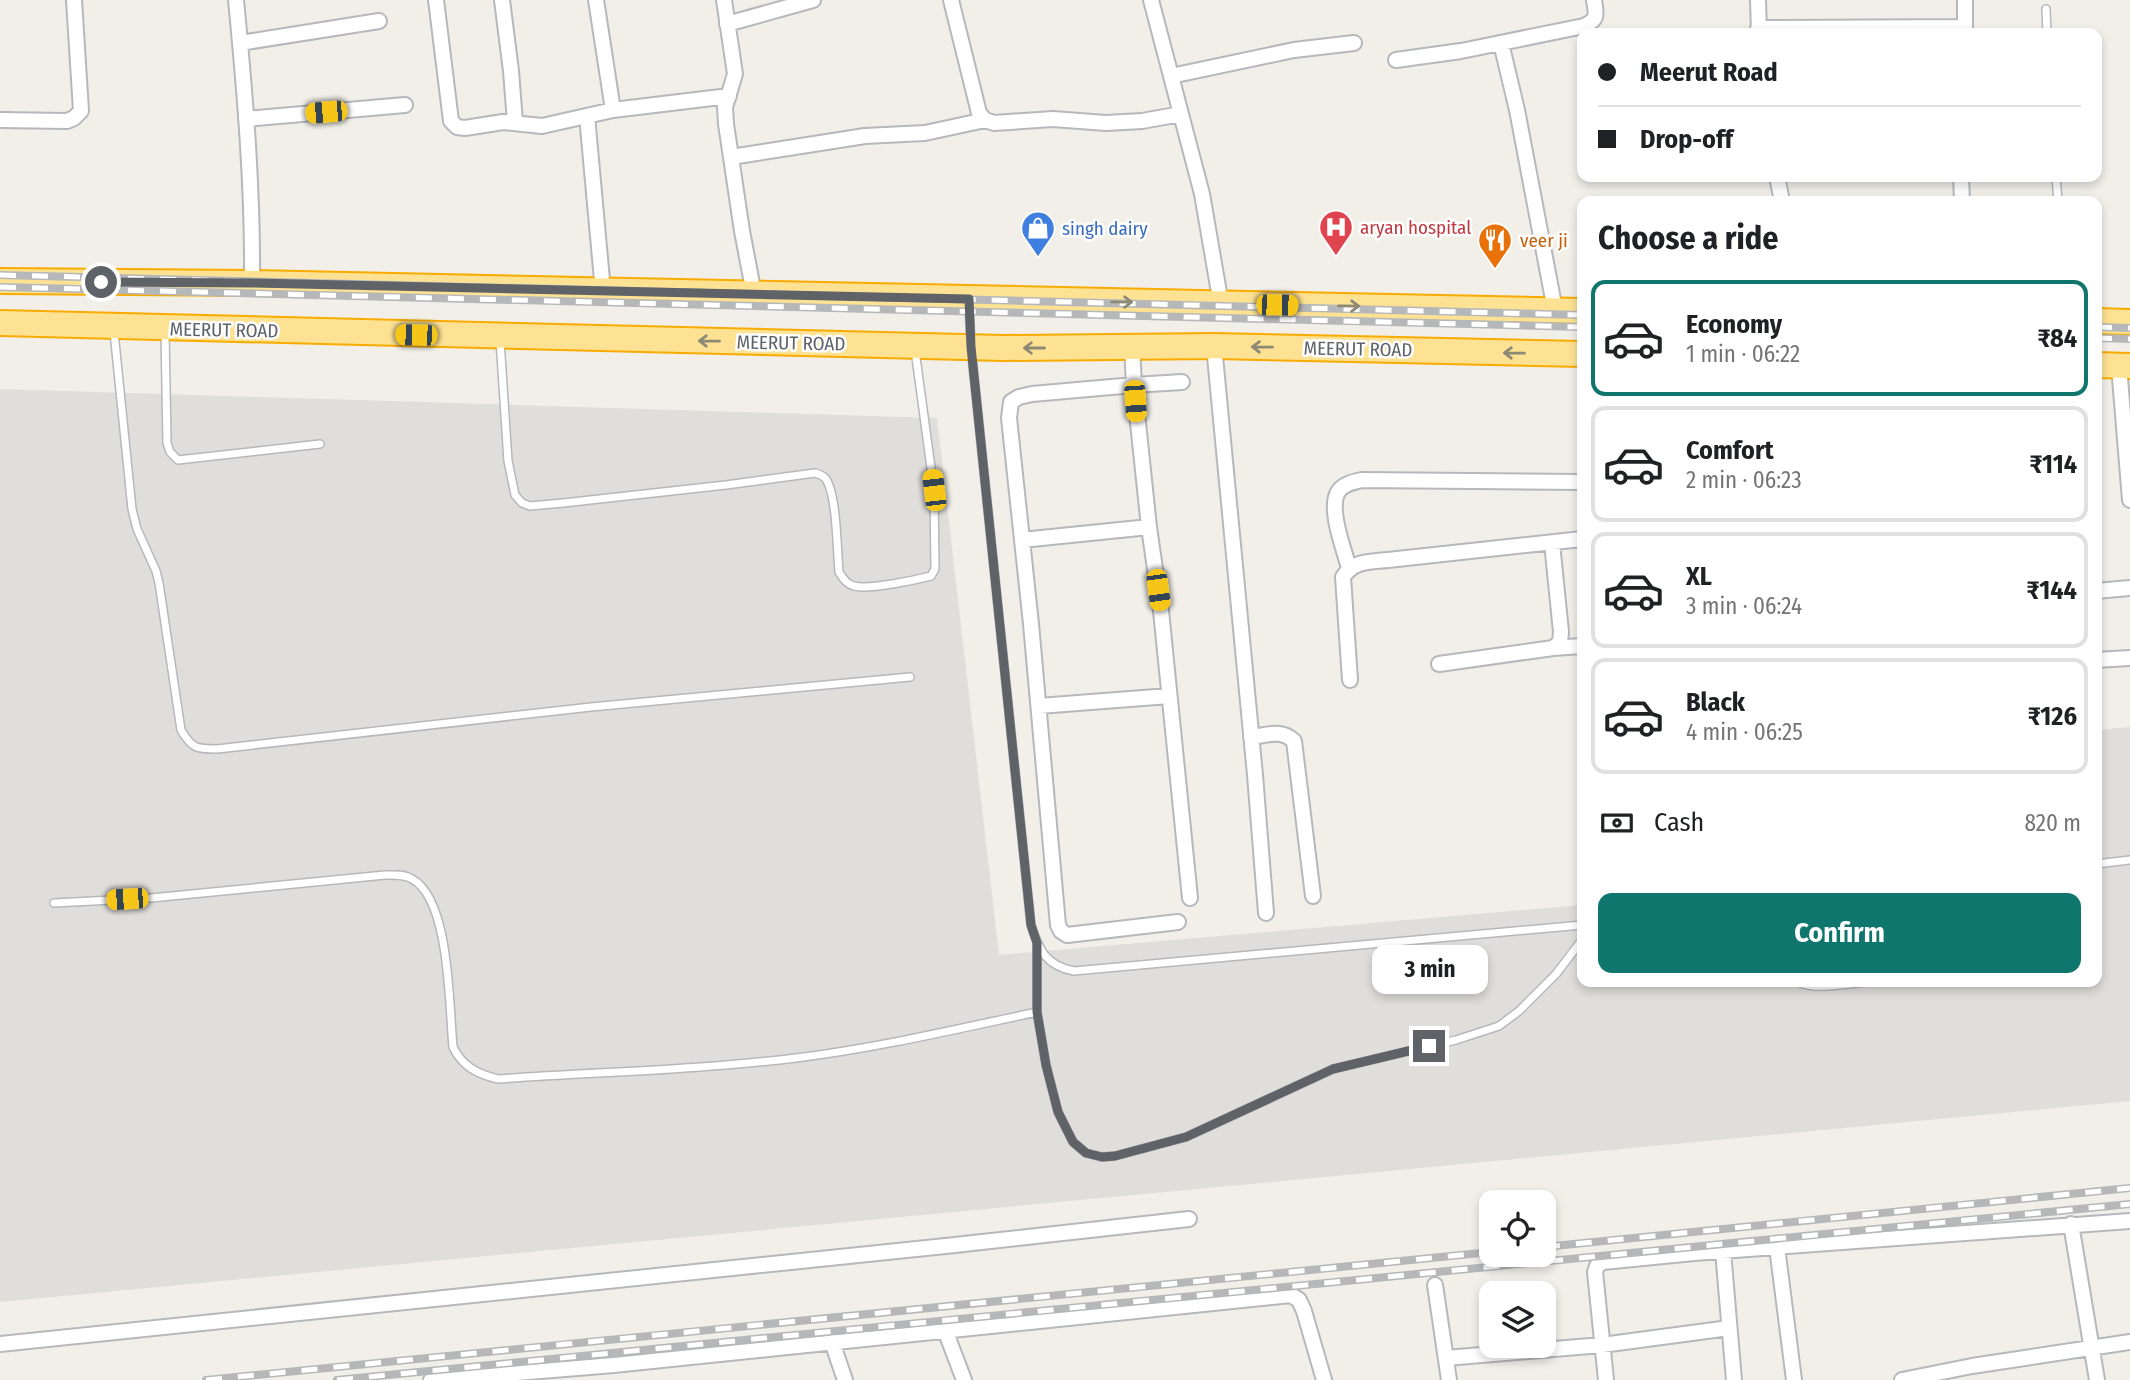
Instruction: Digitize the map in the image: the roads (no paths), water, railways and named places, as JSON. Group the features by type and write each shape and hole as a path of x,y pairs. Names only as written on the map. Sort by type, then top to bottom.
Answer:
{"highway":[{"path":"0,281 252,283 1577,311"},
{"path":"2102,321 2130,322"},
{"name":"MEERUT ROAD","path":"0,323 114,328 915,346 1214,346 1577,354"}],"street":[{"path":"0,120 67,121 81,111 74,0"},
{"path":"236,0 253,239 252,283"},
{"path":"436,0 451,121 457,127 503,122 542,126 613,110 729,96"},
{"path":"502,0 515,122"},
{"path":"596,0 613,110"},
{"path":"724,0 735,74 725,107 754,294"},
{"path":"727,24 813,0"},
{"path":"951,0 974,97 979,113 985,120"},
{"path":"1151,0 1202,194 1221,304"},
{"path":"1396,60 1584,26 1593,22 1596,16 1594,0"},
{"path":"1758,0 1759,28"},
{"path":"1965,0 1965,28"},
{"path":"240,43 379,21"},
{"path":"1171,76 1294,50 1354,43"},
{"path":"1501,43 1517,110 1555,310"},
{"path":"246,119 405,105"},
{"path":"731,157 865,136 925,133 985,120 994,123 1053,119 1106,123 1142,121 1181,114"},
{"path":"587,116 603,290"},
{"path":"1214,346 1266,913"},
{"path":"1132,347 1190,898"},
{"path":"2115,366 2130,500"},
{"path":"1178,922 1067,935 1061,931 1056,918 1039,706 1009,418 1011,402 1032,394 1182,382"},
{"path":"1349,568 1336,520 1335,503 1338,492 1348,483 1362,480 1577,482"},
{"path":"1022,540 1149,527"},
{"path":"1350,680 1343,577 1349,568 1388,560 1577,540"},
{"path":"1552,543 1560,632 1560,642 1553,648"},
{"path":"2102,591 2130,588"},
{"path":"1439,664 1577,646"},
{"path":"2102,660 2130,658"},
{"path":"1039,706 1169,696"},
{"path":"1251,737 1278,733 1287,735 1294,741 1313,896"},
{"path":"0,1344 1189,1219"},
{"path":"1606,1380 1595,1285 1597,1266 1603,1262 2130,1221"},
{"path":"2071,1224 2096,1380"},
{"path":"1777,1247 1794,1380"},
{"path":"1723,1251 1734,1380"},
{"path":"1435,1285 1449,1380"},
{"path":"439,1380 537,1376 614,1364 1291,1295 1299,1300 1304,1311 1324,1380"},
{"path":"1446,1358 1602,1345 1729,1328"},
{"path":"945,1330 964,1380"},
{"path":"832,1342 845,1380"},
{"path":"1902,1380 2130,1342"},
{"path":"614,1364 618,1380"}],"lane":[{"path":"2046,9 2047,28"},
{"path":"969,299 971,347 1029,911 1037,943 1049,962 1060,969 1074,971 1577,925"},
{"path":"114,328 132,509 137,529 159,583 181,730 188,742 199,749 591,707 910,677"},
{"path":"164,329 167,443 170,452 178,460 320,444"},
{"path":"500,337 508,461 515,495 522,503 530,506 563,503 816,473 824,476 833,500 839,572 845,582 855,587 921,579 932,576 935,569 934,490 915,346"},
{"path":"2102,863 2130,860"},
{"path":"54,903 151,898 385,875 401,875 412,879 423,888 433,903 441,926 453,1046 458,1058 483,1075 498,1079 702,1068 799,1058 919,1037 1037,1012"},
{"path":"1037,943 1037,1012 1058,1112 1073,1142 1086,1153 1102,1157 1186,1137 1333,1069 1456,1040 1499,1026 1519,1011 1556,974 1577,947"}],"railway":[{"path":"0,275 1577,315"},
{"path":"0,287 1577,327"},
{"path":"2102,327 2130,328"},
{"path":"2102,338 2130,339"},
{"path":"1556,1246 2130,1188"},
{"path":"337,1380 2130,1204"},
{"path":"206,1380 1479,1253"}],"place":[{"name":"aryan hospital","path":"1336,257"},
{"name":"singh dairy","path":"1038,258"},
{"name":"veer ji","path":"1495,270"}]}
